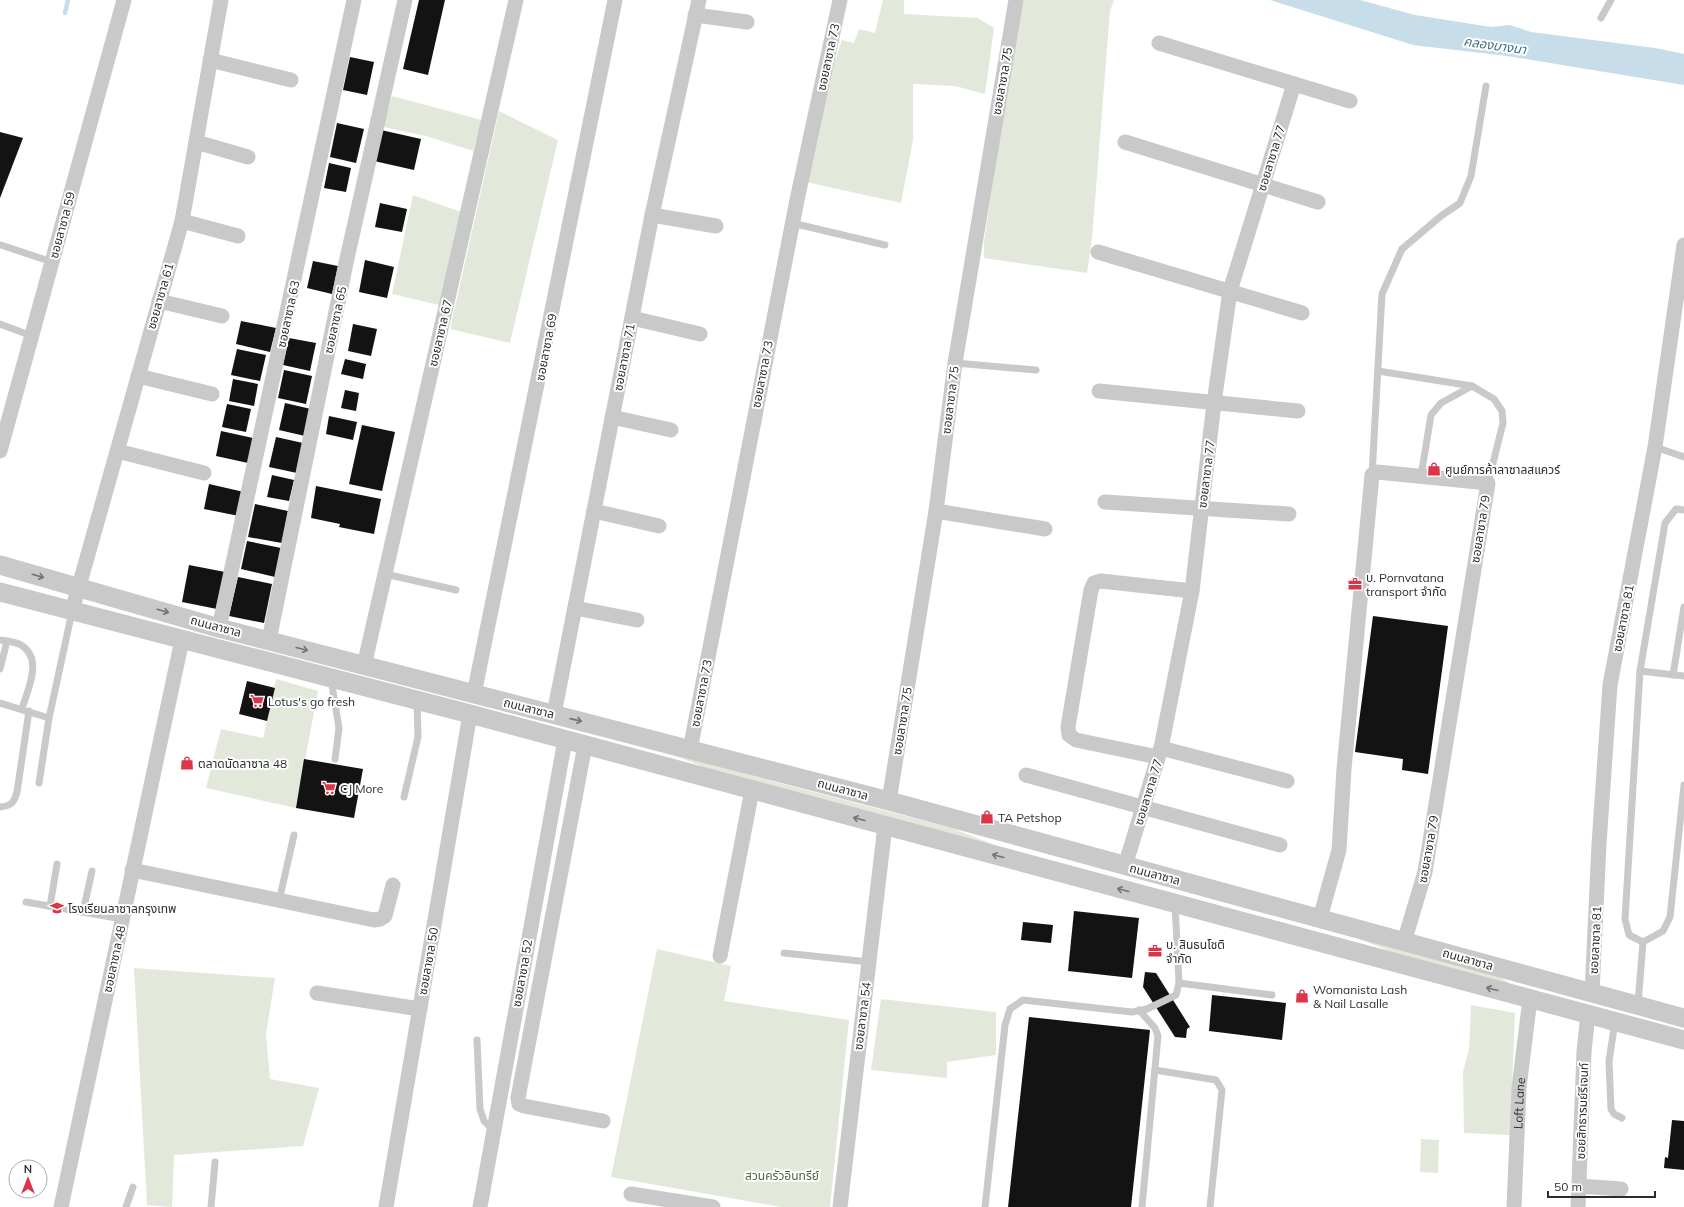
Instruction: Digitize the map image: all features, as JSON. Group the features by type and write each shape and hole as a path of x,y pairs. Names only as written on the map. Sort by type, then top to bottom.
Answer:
{"street":[{"name":"ซอยลาซาล 59","path":"0,451 124,0"},
{"name":"ซอยลาซาล 61","path":"72,612 182,220 221,0"},
{"name":"ซอยลาซาล 63","path":"220,628 354,0"},
{"name":"ซอยลาซาล 65","path":"270,640 346,263 405,0"},
{"name":"ซอยลาซาล 67","path":"370,667 385,574 516,0"},
{"name":"ซอยลาซาล 69","path":"474,694 615,0"},
{"name":"ซอยลาซาล 71","path":"554,714 652,215 699,0"},
{"name":"ซอยลาซาล 73","path":"690,750 792,223 840,0"},
{"name":"ซอยลาซาล 75","path":"889,802 936,511 955,363 1016,0"},
{"path":"695,15 747,22"},
{"path":"1159,43 1350,101"},
{"path":"210,60 291,80"},
{"name":"ซอยลาซาล 77","path":"1125,866 1160,752 1192,590 1214,403 1230,291 1294,84"},
{"path":"196,142 248,156"},
{"path":"1125,142 1318,202"},
{"path":"652,215 716,226"},
{"path":"182,220 238,236"},
{"name":"ซอยลาซาล 81","path":"1592,994 1599,844 1610,685 1655,447 1684,250"},
{"path":"1098,252 1302,313"},
{"path":"159,301 222,316"},
{"path":"632,318 700,334"},
{"path":"138,376 212,394"},
{"path":"1099,390 1298,411"},
{"path":"612,417 671,430"},
{"path":"117,451 204,473"},
{"name":"ซอยลาซาล 79","path":"1372,475 1377,472 1488,483 1425,872 1404,942"},
{"path":"1320,918 1339,850 1344,769 1372,475"},
{"path":"1105,502 1289,514"},
{"path":"594,511 659,526"},
{"path":"936,511 1045,529"},
{"name":"ถนนลาซาล","path":"0,565 220,628 889,802 1684,1018"},
{"path":"1192,590 1101,580 1094,583 1091,590 1068,727 1069,735 1076,740 1160,752 1287,780"},
{"name":"ถนนลาซาล","path":"0,592 331,680 470,714 1684,1040"},
{"path":"575,608 637,620"},
{"name":"ซอยลาซาล 48","path":"62,1207 132,870 182,640"},
{"path":"370,667 387,678 459,696 470,714"},
{"path":"497,700 490,704 489,708 504,714 563,729 570,733 575,743 518,1098 519,1104 603,1121"},
{"name":"ซอยลาซาล 50","path":"386,1207 470,714"},
{"path":"575,743 597,725"},
{"path":"616,730 604,736 605,740 610,743 650,754 687,767 699,776"},
{"name":"ซอยลาซาล 52","path":"480,1207 494,1131 575,743"},
{"path":"1026,775 1280,844"},
{"path":"720,956 752,790"},
{"name":"ซอยลาซาล 54","path":"840,1207 885,826"},
{"path":"979,826 993,838 1159,884 1168,889 1169,896 1163,900 1152,898"},
{"path":"132,870 367,919 380,919 385,916 393,885"},
{"path":"1211,889 1200,889 1193,892 1192,897 1199,902 1345,940 1396,963"},
{"path":"1511,971 1519,982 1576,998 1579,1001 1579,1004 1573,1006 1552,1005"},
{"path":"317,993 420,1009"},
{"path":"1588,1014 1592,994"},
{"name":"Loft Lane","path":"1514,1207 1519,1088 1530,999"},
{"path":"1611,999 1605,1004 1604,1008 1654,1026 1665,1036"},
{"name":"ซอยสิทธารมย์รีเจนท์","path":"1578,1207 1584,1052 1588,1014"},
{"path":"1579,1186 1621,1189"},
{"path":"631,1194 688,1205 713,1207"}],"lane":[{"path":"1601,18 1611,0"},
{"path":"1372,475 1382,294 1402,249 1441,216 1460,203 1471,176 1486,86"},
{"path":"792,223 886,244"},
{"path":"1,246 52,262"},
{"path":"0,324 32,336"},
{"path":"955,363 1036,370"},
{"path":"1378,371 1472,386 1494,399 1502,411 1503,423 1488,483"},
{"path":"1421,476 1431,415 1441,403 1472,386"},
{"path":"1655,447 1684,457"},
{"path":"1643,942 1629,935 1624,919 1640,671 1665,522 1676,509 1684,510"},
{"path":"385,574 456,590"},
{"path":"1673,675 1684,607"},
{"path":"39,783 49,718 72,612"},
{"path":"0,668 3,640 20,645 30,656 33,663 33,672 25,710 17,792 14,802 10,806 0,807"},
{"path":"1640,671 1684,676"},
{"path":"331,680 339,728 335,759"},
{"path":"404,797 418,737 417,700"},
{"path":"0,703 49,718"},
{"path":"1643,942 1663,931 1670,917 1684,785"},
{"path":"280,901 294,836"},
{"path":"50,906 57,864"},
{"path":"83,912 92,871"},
{"path":"26,902 122,919"},
{"path":"985,1207 1005,1025 1010,1009 1023,1000 1132,1012 1147,1009 1176,995 1179,983 1175,904"},
{"path":"1638,1006 1643,942"},
{"path":"784,953 868,962"},
{"path":"1179,983 1272,995"},
{"path":"1139,1010 1155,1028 1158,1036 1142,1207"},
{"path":"1615,1022 1609,1061 1611,1109 1614,1114 1622,1118"},
{"path":"477,1040 480,1109 484,1121 494,1131"},
{"path":"1155,1070 1216,1080 1222,1090 1210,1207"},
{"path":"211,1207 215,1162"},
{"path":"126,1207 133,1187"}],"green space":[{"path":"883,0 904,0 904,14 978,18 994,28 985,94 955,86 913,84 913,140 901,203 806,182 825,89 842,40 854,43 859,29 875,33"},
{"path":"1021,0 1114,0 1110,11 1092,239 1087,273 984,258 984,242"},
{"path":"392,96 482,120 473,151 426,136 383,127"},
{"path":"499,111 558,140 510,343 450,329"},
{"path":"413,195 461,212 439,305 392,294"},
{"path":"276,679 318,691 296,808 206,788 221,729 263,738"},
{"path":"614,736 775,782 952,828 992,844 991,847 716,772 681,758 612,739"},
{"path":"1366,939 1498,976 1511,984 1404,957 1362,940"},
{"name":"สวนครัวอินทรีย์","path":"657,949 731,966 724,1001 849,1020 830,1207 781,1207 611,1177"},
{"path":"134,968 275,978 266,1034 270,1079 319,1088 303,1146 174,1155 172,1207 147,1205"},
{"path":"881,999 996,1012 996,1055 947,1062 947,1078 871,1070"},
{"path":"1471,1005 1515,1013 1510,1135 1464,1133 1463,1072 1469,1049"},
{"path":"1421,1139 1439,1140 1438,1173 1420,1172"}],"water":[{"name":"คลองบางนา","path":"1270,0 1360,0 1415,15 1491,27 1510,25 1531,32 1655,48 1684,54 1684,85 1507,56 1413,45"}],"building":[{"path":"419,0 445,0 428,75 403,69"},
{"path":"350,57 374,62 367,95 343,90"},
{"path":"337,123 364,129 356,163 330,157"},
{"path":"381,130 421,139 414,170 374,161"},
{"path":"0,132 23,138 0,198"},
{"path":"329,163 351,168 346,192 324,188"},
{"path":"380,203 407,209 402,232 375,227"},
{"path":"365,260 394,267 387,298 359,292"},
{"path":"313,261 338,266 332,294 307,288"},
{"path":"241,321 276,328 270,352 236,344"},
{"path":"353,324 377,329 371,356 348,351"},
{"path":"289,338 316,343 310,371 283,365"},
{"path":"237,349 266,355 260,381 231,375"},
{"path":"345,359 366,364 363,379 341,374"},
{"path":"284,370 312,376 306,404 278,398"},
{"path":"233,379 258,384 254,406 229,401"},
{"path":"345,390 359,393 356,411 341,408"},
{"path":"285,403 311,409 305,436 279,430"},
{"path":"227,404 251,409 246,432 222,427"},
{"path":"329,416 357,422 353,440 326,434"},
{"path":"362,425 395,432 382,491 349,484"},
{"path":"221,431 253,438 248,463 216,456"},
{"path":"276,437 303,443 297,473 269,467"},
{"path":"272,475 294,480 289,501 267,497"},
{"path":"209,484 244,492 239,516 204,509"},
{"path":"316,486 381,499 374,534 339,527 340,524 311,518"},
{"path":"255,504 288,511 282,543 248,537"},
{"path":"247,541 281,548 275,577 241,569"},
{"path":"189,565 225,572 217,609 182,602"},
{"path":"238,577 272,584 264,623 229,616"},
{"path":"1373,616 1448,626 1428,774 1402,770 1403,759 1355,752"},
{"name":"Lotus's go fresh","path":"247,681 275,688 267,721 239,714"},
{"name":"CJ More","path":"304,759 363,769 354,818 296,808"},
{"path":"1074,911 1139,918 1132,978 1068,971"},
{"path":"1023,922 1053,925 1051,943 1021,940"},
{"path":"1145,972 1156,973 1190,1027 1187,1029 1186,1038 1175,1037 1143,987"},
{"path":"1212,995 1286,1003 1282,1040 1209,1031"},
{"path":"1029,1017 1150,1030 1131,1207 1008,1207"},
{"path":"1672,1120 1684,1121 1684,1170 1664,1168 1665,1157 1668,1158"}],"waterway":[{"path":"65,13 68,0"}],"place":[{"name":"ศูนย์การค้าลาซาลสแควร์","path":"1434,469"},
{"name":"บ. Pornvatana transport จำกัด","path":"1355,584"},
{"name":"Lotus's go fresh","path":"257,701"},
{"name":"ตลาดนัดลาซาล 48","path":"187,763"},
{"name":"CJ More","path":"329,788"},
{"name":"TA Petshop","path":"987,817"},
{"name":"โรงเรียนลาซาลกรุงเทพ","path":"57,908"},
{"name":"บ. สินธนโชติ จำกัด","path":"1155,951"},
{"name":"Womanista Lash & Nail Lasalle","path":"1302,996"}]}
